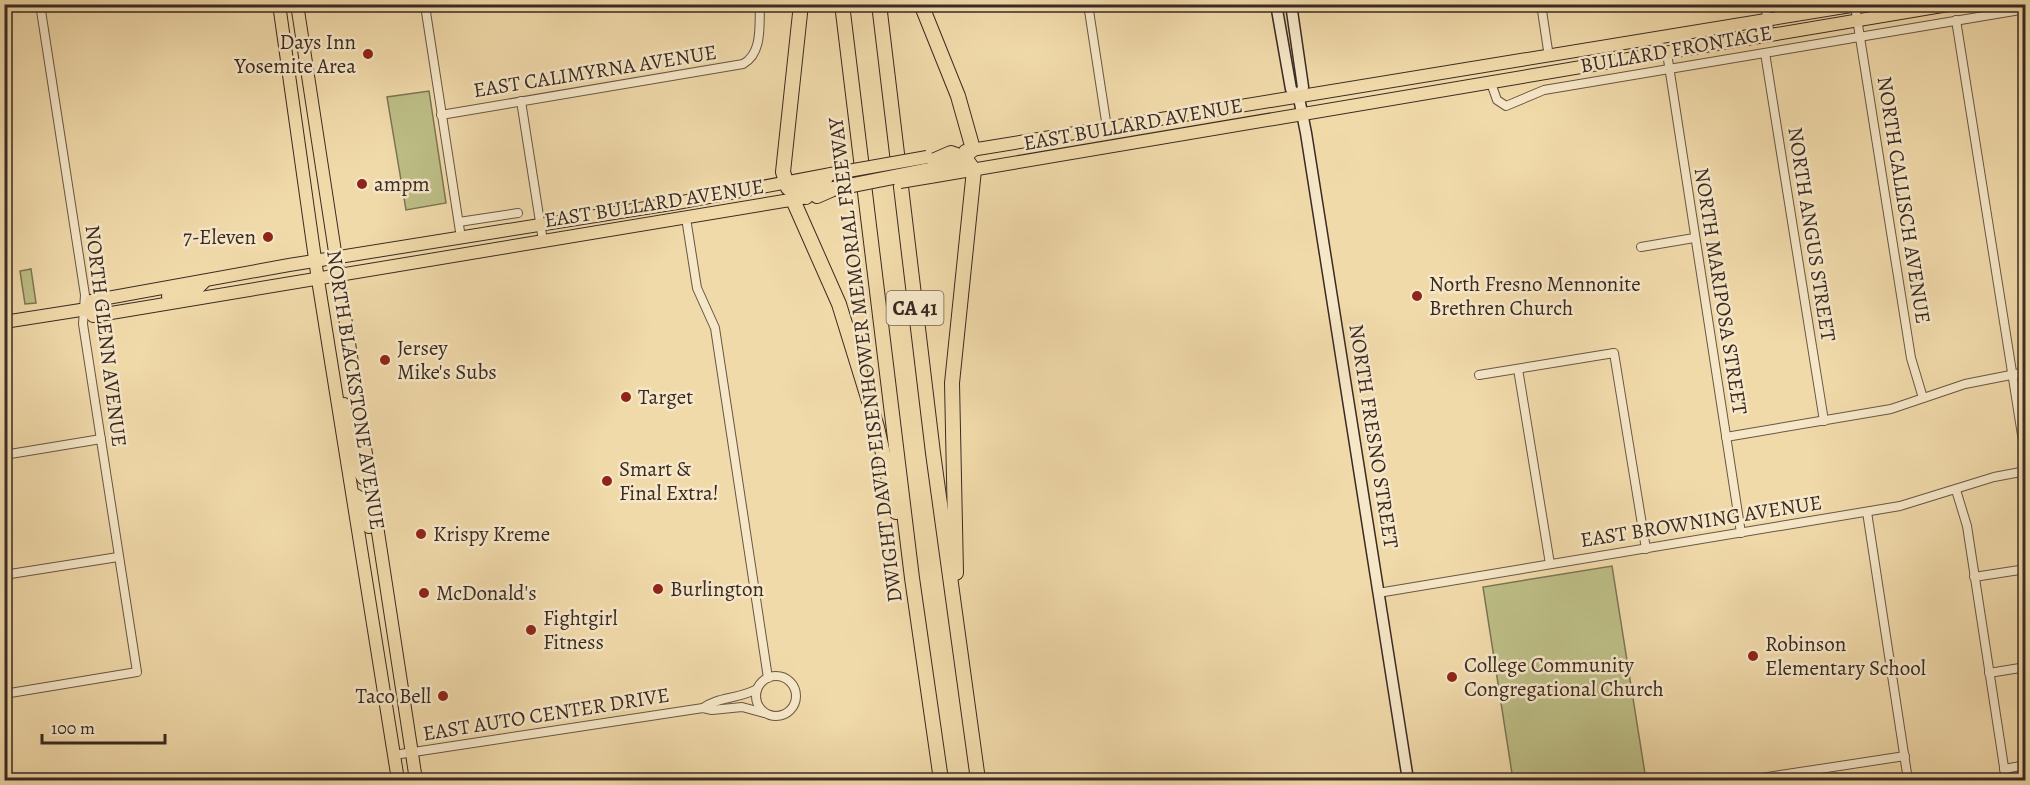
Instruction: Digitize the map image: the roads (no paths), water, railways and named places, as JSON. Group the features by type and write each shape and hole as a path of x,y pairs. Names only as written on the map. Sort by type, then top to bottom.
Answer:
{"highway":[{"path":"801,4 783,172 784,182 803,196"},
{"name":"DWIGHT DAVID EISENHOWER MEMORIAL FREEWAY","path":"842,4 912,578 941,780"},
{"name":"CA 41","path":"879,4 953,610 978,780"},
{"path":"921,4 958,96 974,170 952,383 957,586 953,610"},
{"path":"929,167 951,153 969,154"},
{"path":"912,578 877,428 840,303 803,196 804,187 929,167 950,166 969,154"},
{"path":"803,196 833,184"}],"main road":[{"name":"NORTH BLACKSTONE AVENUE","path":"279,4 318,280 398,780"},
{"name":"NORTH BLACKSTONE AVENUE","path":"297,4 416,780"},
{"name":"NORTH FRESNO STREET","path":"1276,4 1291,89 1299,98"},
{"name":"NORTH FRESNO STREET","path":"1291,4 1303,87 1299,98 1408,780"},
{"name":"EAST BULLARD AVENUE","path":"929,167 974,170 1954,4"},
{"name":"EAST BULLARD AVENUE","path":"969,154 1107,128 1859,5"},
{"path":"1491,83 1498,74 1544,65 1549,57"},
{"name":"EAST BULLARD AVENUE","path":"85,309 91,301 205,280 541,225 784,182 833,184"},
{"name":"EAST BULLARD AVENUE","path":"128,310 686,218 803,196"},
{"path":"4,322 85,309 93,316 128,310 147,300 196,290 205,280"},
{"path":"332,369 350,423 359,471 370,482"},
{"path":"353,494 358,495 364,502 373,554 382,563"}],"street":[{"name":"NORTH GLENN AVENUE","path":"4,694 137,672 83,324 85,295 40,4"},
{"name":"EAST CALIMYRNA AVENUE","path":"441,115 743,64 753,59 756,51 760,4"},
{"path":"1088,4 1107,128"},
{"path":"1541,4 1549,57"},
{"path":"1765,4 1770,36"},
{"path":"429,5 426,12 461,238"},
{"name":"NORTH CALLISCH AVENUE","path":"1859,5 1858,21 1911,358 1923,398"},
{"name":"BULLARD FRONTAGE","path":"1491,83 1497,100 1506,106 1544,90 2025,9"},
{"path":"1956,20 2025,460"},
{"name":"NORTH ANGUS STREET","path":"1765,53 1824,421"},
{"name":"NORTH MARIPOSA STREET","path":"1667,54 1742,533"},
{"path":"521,101 543,241"},
{"path":"459,222 518,213"},
{"path":"686,218 697,288 715,328 768,678"},
{"path":"1641,247 1694,238"},
{"path":"1479,375 1614,353 1646,549"},
{"path":"1518,369 1550,564"},
{"path":"1726,437 1891,409 1965,384 2025,372"},
{"path":"4,455 101,439"},
{"name":"EAST BROWNING AVENUE","path":"1378,593 1867,512 1917,502 1994,477 2025,471"},
{"path":"1956,490 1966,526 2006,780"},
{"path":"1867,512 1908,780"},
{"path":"4,575 118,557"},
{"path":"1974,577 2025,569"},
{"path":"1989,673 2025,667"},
{"path":"777,676 788,681 796,698 786,713 774,716 764,713 756,701 757,690 768,678 777,676"},
{"name":"EAST AUTO CENTER DRIVE","path":"703,708 710,702 739,698 757,690"},
{"name":"EAST AUTO CENTER DRIVE","path":"394,755 703,708 712,710 742,707 764,713"},
{"path":"1748,780 1905,756"},
{"path":"2004,769 2025,765"}],"place":[{"name":"Days Inn Yosemite Area","path":"368,54"},
{"name":"ampm","path":"362,184"},
{"name":"7-Eleven","path":"268,237"},
{"name":"North Fresno Mennonite Brethren Church","path":"1417,296"},
{"name":"Jersey Mike's Subs","path":"385,360"},
{"name":"Target","path":"626,397"},
{"name":"Smart & Final Extra!","path":"607,481"},
{"name":"Krispy Kreme","path":"421,534"},
{"name":"Burlington","path":"658,589"},
{"name":"McDonald's","path":"424,593"},
{"name":"Fightgirl Fitness","path":"531,630"},
{"name":"Robinson Elementary School","path":"1753,656"},
{"name":"College Community Congregational Church","path":"1452,677"},
{"name":"Taco Bell","path":"443,696"}]}
